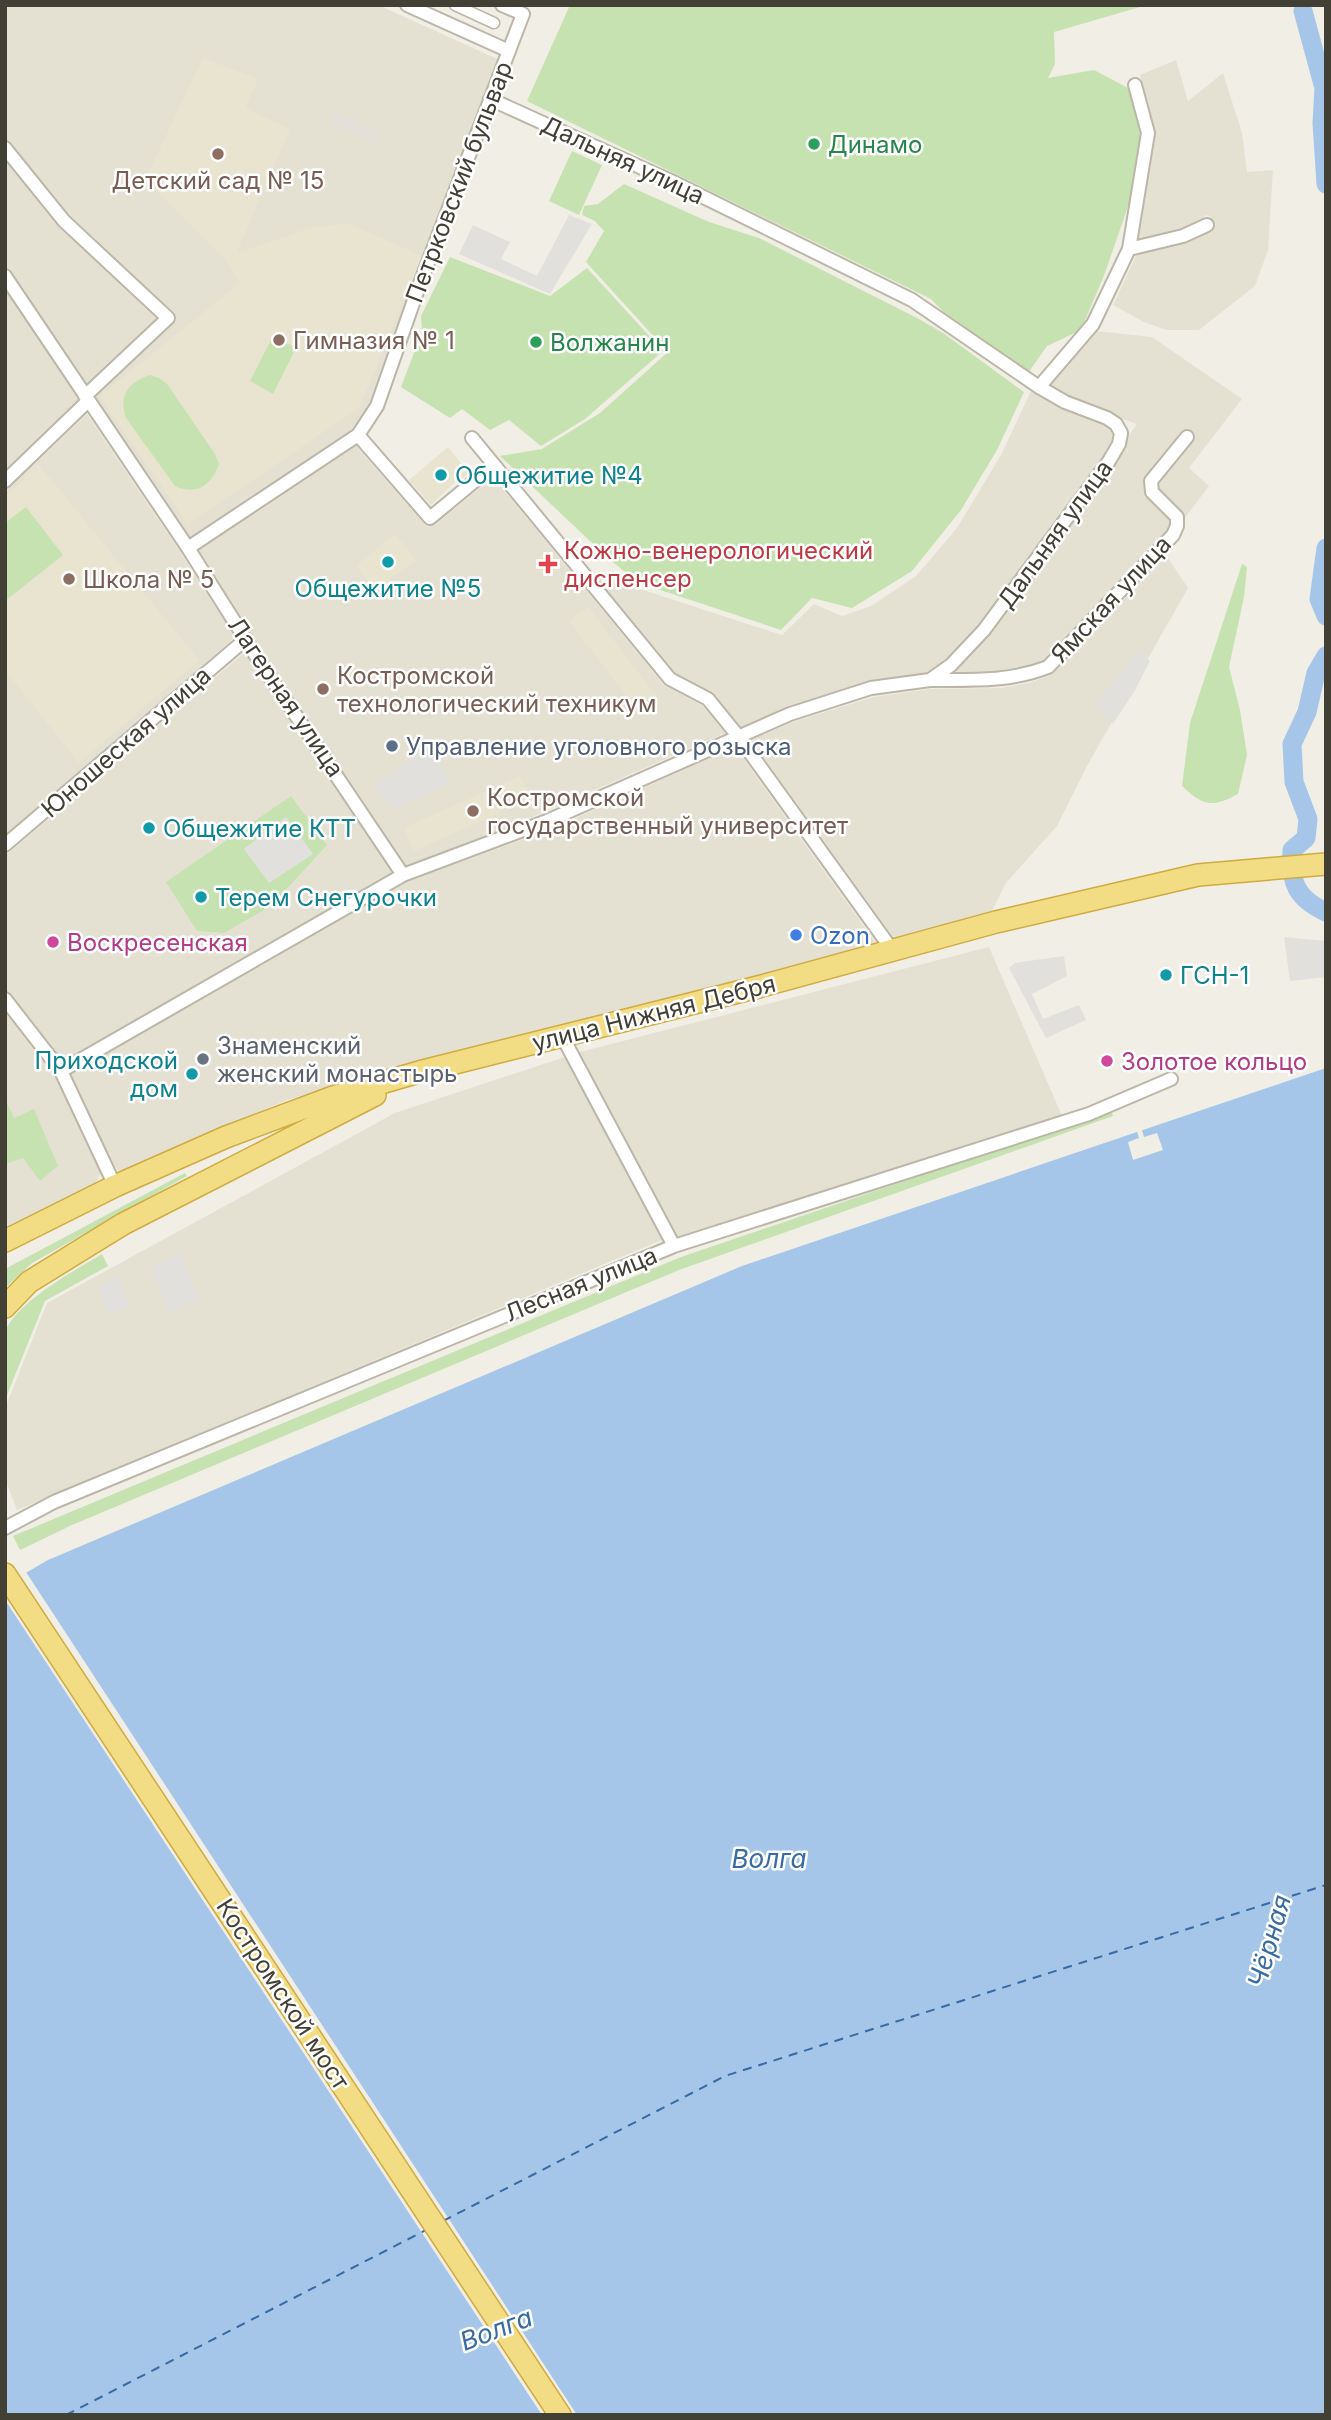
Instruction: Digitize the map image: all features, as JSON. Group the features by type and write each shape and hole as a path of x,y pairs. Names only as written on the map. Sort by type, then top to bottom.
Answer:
{"highway":[{"name":"улица Нижняя Дебря","path":"5,1241 115,1186 270,1119 419,1072 893,951 975,927 1198,875 1326,864"},
{"path":"5,1307 29,1282 123,1224 419,1072"},
{"name":"Костромской мост","path":"5,1574 560,2415"}],"street":[{"name":"Петрковский бульвар","path":"407,5 509,51"},
{"path":"455,5 494,23"},
{"name":"Петрковский бульвар","path":"188,548 358,435 377,406 419,286 523,14 502,5"},
{"path":"1039,387 1093,324 1129,249 1148,133 1135,85"},
{"name":"Дальняя улица","path":"491,99 673,182 912,300 1039,387 1065,402 1116,424 1121,433 1119,444 1109,461 984,630 951,665 930,680"},
{"path":"5,148 64,221 168,318 5,481"},
{"path":"1129,249 1183,236 1207,225"},
{"name":"Лагерная улица","path":"5,276 403,875"},
{"path":"358,435 430,518 494,465"},
{"name":"Ямская улица","path":"930,680 999,679 1026,675 1048,667 1173,535 1177,517 1150,487 1151,481 1187,437"},
{"path":"472,438 670,679 708,699 738,736 893,951"},
{"name":"Юношеская улица","path":"5,845 246,639"},
{"path":"61,1071 403,875 547,821 790,714 871,688 930,680"},
{"path":"5,999 61,1071 115,1186"},
{"path":"562,1037 674,1246"},
{"name":"Лесная улица","path":"5,1528 64,1498 674,1246 1089,1114 1171,1079"}],"shaded area":[{"path":"5,5 378,5 502,61 384,372 366,411 345,437 187,542 5,271"},
{"name":"Гимназия № 1","path":"203,58 258,79 245,108 290,129 236,254 310,228 347,223 422,256 359,408 188,524 100,396 240,283 225,259 145,180"},
{"path":"1176,60 1188,101 1223,73 1242,133 1247,172 1273,170 1268,250 1255,286 1199,330 1166,330 1144,322 1113,305 1136,256 1211,225 1211,217 1206,215 1181,236 1136,242 1155,130 1140,75"},
{"path":"335,111 379,132 374,143 329,123"},
{"path":"569,215 592,224 550,294 459,254 473,225 510,242 501,259 537,276"},
{"path":"5,284 84,400 5,475"},
{"path":"1096,331 1152,337 1242,399 1189,468 1209,486 1169,539 1054,659 1024,671 952,677 1137,424 1081,404 1047,386"},
{"path":"1032,389 1061,407 1109,427 1114,438 1110,454 976,633 952,658 927,675 866,683 740,729 714,696 672,674 596,581 612,571 634,587 782,635 814,604 842,616 871,606 916,576 957,528 1001,455"},
{"path":"87,414 235,637 5,838 5,492"},
{"path":"356,446 427,527 435,525 493,477 664,685 703,706 725,733 406,869 195,551"},
{"name":"Общежитие №4","path":"448,447 469,473 462,479 460,477 431,505 409,480"},
{"name":"Школа № 5","path":"38,464 199,660 79,763 5,670 5,498"},
{"name":"Общежитие №5","path":"395,534 416,560 382,585 377,592 356,566"},
{"path":"1166,555 1188,588 1087,766 1057,826 1006,883 990,915 896,941 751,740 793,722 873,697 930,689 1001,688 1029,683 1051,675"},
{"name":"Костромской государственный университет","path":"588,607 657,697 638,711 569,621"},
{"path":"1139,651 1150,661 1113,724 1095,704"},
{"path":"245,652 393,873 62,1065 5,993 5,856"},
{"path":"432,745 449,783 395,809 374,786"},
{"path":"735,747 878,946 560,1028 417,1061 287,1100 122,1171 110,1161 68,1076 72,1070 407,882 549,830"},
{"name":"Костромской государственный университет","path":"520,776 531,799 414,851 404,828"},
{"path":"286,817 313,854 269,883 244,849"},
{"path":"1284,937 1326,941 1326,977 1290,981"},
{"path":"989,947 1062,1116 679,1240 576,1053"},
{"path":"1064,956 1067,976 1032,994 1043,1019 1079,1005 1086,1020 1046,1038 1009,968 1015,963"},
{"path":"5,1004 56,1071 101,1171 93,1185 5,1227"},
{"path":"565,1057 664,1239 17,1510 5,1479 5,1408 47,1303 395,1113"},
{"path":"180,1253 199,1299 169,1311 151,1268"},
{"path":"117,1275 129,1306 109,1316 98,1288"}],"green space":[{"name":"Динамо","path":"570,5 1147,5 1054,32 1055,64 1048,78 1094,70 1130,89 1141,132 1133,192 1105,273 1081,330 1047,346 1028,373 952,321 931,299 527,101"},
{"path":"572,151 602,165 579,215 549,201"},
{"path":"624,184 709,222 759,238 917,318 943,333 1024,392 997,450 961,510 912,571 852,608 812,598 781,630 639,583 609,559 500,456 542,449 600,413 668,352 586,262 604,231 595,221 582,215 584,206 598,204"},
{"name":"Волжанин","path":"450,257 550,296 587,268 663,351 585,419 541,446 509,420 490,430 462,409 450,418 401,387 422,332 421,316"},
{"path":"273,336 296,348 273,394 250,381"},
{"path":"150,375 167,384 215,454 219,464 212,478 202,487 190,490 175,486 126,418 123,403 127,390 136,381"},
{"path":"26,507 63,555 5,601 5,523"},
{"path":"1242,564 1247,567 1244,597 1229,667 1240,710 1247,755 1238,794 1208,803 1196,798 1182,786 1190,723"},
{"path":"291,796 327,845 271,906 224,933 197,931 166,882"},
{"path":"5,1098 14,1118 34,1109 58,1166 40,1181 23,1158 5,1164"},
{"path":"1111,1111 1113,1116 679,1270 72,1525 20,1550 13,1536 681,1257"},
{"path":"185,1173 187,1176 32,1263 5,1288 5,1269"},
{"path":"102,1254 108,1266 45,1301 5,1400 4,1339 10,1322 47,1288"}],"water":[{"name":"Волга","path":"1326,1068 1326,2415 5,2415 5,1585 48,1560 742,1266"}],"pier":[{"path":"1141,1127 1144,1137 1157,1133 1163,1150 1133,1160 1128,1142 1139,1138 1136,1128"},
{"path":"24,1569 577,2415 542,2415 5,1600 5,1581"}],"waterway":[{"name":"Чёрная","path":"1303,11 1324,88 1322,123 1326,184"},
{"name":"Чёрная","path":"1326,548 1319,599 1326,616"},
{"name":"Чёрная","path":"1326,656 1316,673 1307,712 1292,744 1294,782 1308,819 1306,838 1292,850 1292,871 1301,894 1307,901 1326,912"}],"ferry route":[{"path":"443,2221 725,2076 1326,1885"},
{"path":"66,2415 426,2230"}],"place":[{"name":"Динамо","path":"814,144"},
{"name":"Детский сад № 15","path":"218,154"},
{"name":"Гимназия № 1","path":"279,340"},
{"name":"Волжанин","path":"536,342"},
{"name":"Общежитие №4","path":"441,475"},
{"name":"Общежитие №5","path":"388,562"},
{"name":"Кожно-венерологический диспенсер","path":"548,564"},
{"name":"Школа № 5","path":"69,579"},
{"name":"Костромской технологический техникум","path":"323,689"},
{"name":"Управление уголовного розыска","path":"392,746"},
{"name":"Костромской государственный университет","path":"473,811"},
{"name":"Общежитие КТТ","path":"149,828"},
{"name":"Терем Cнегурочки","path":"201,897"},
{"name":"Ozon","path":"796,935"},
{"name":"Воскресенская","path":"53,942"},
{"name":"ГСН-1","path":"1166,975"},
{"name":"Знаменский женский монастырь","path":"203,1059"},
{"name":"Золотое кольцо","path":"1107,1061"},
{"name":"Приходской дом","path":"192,1074"}]}
